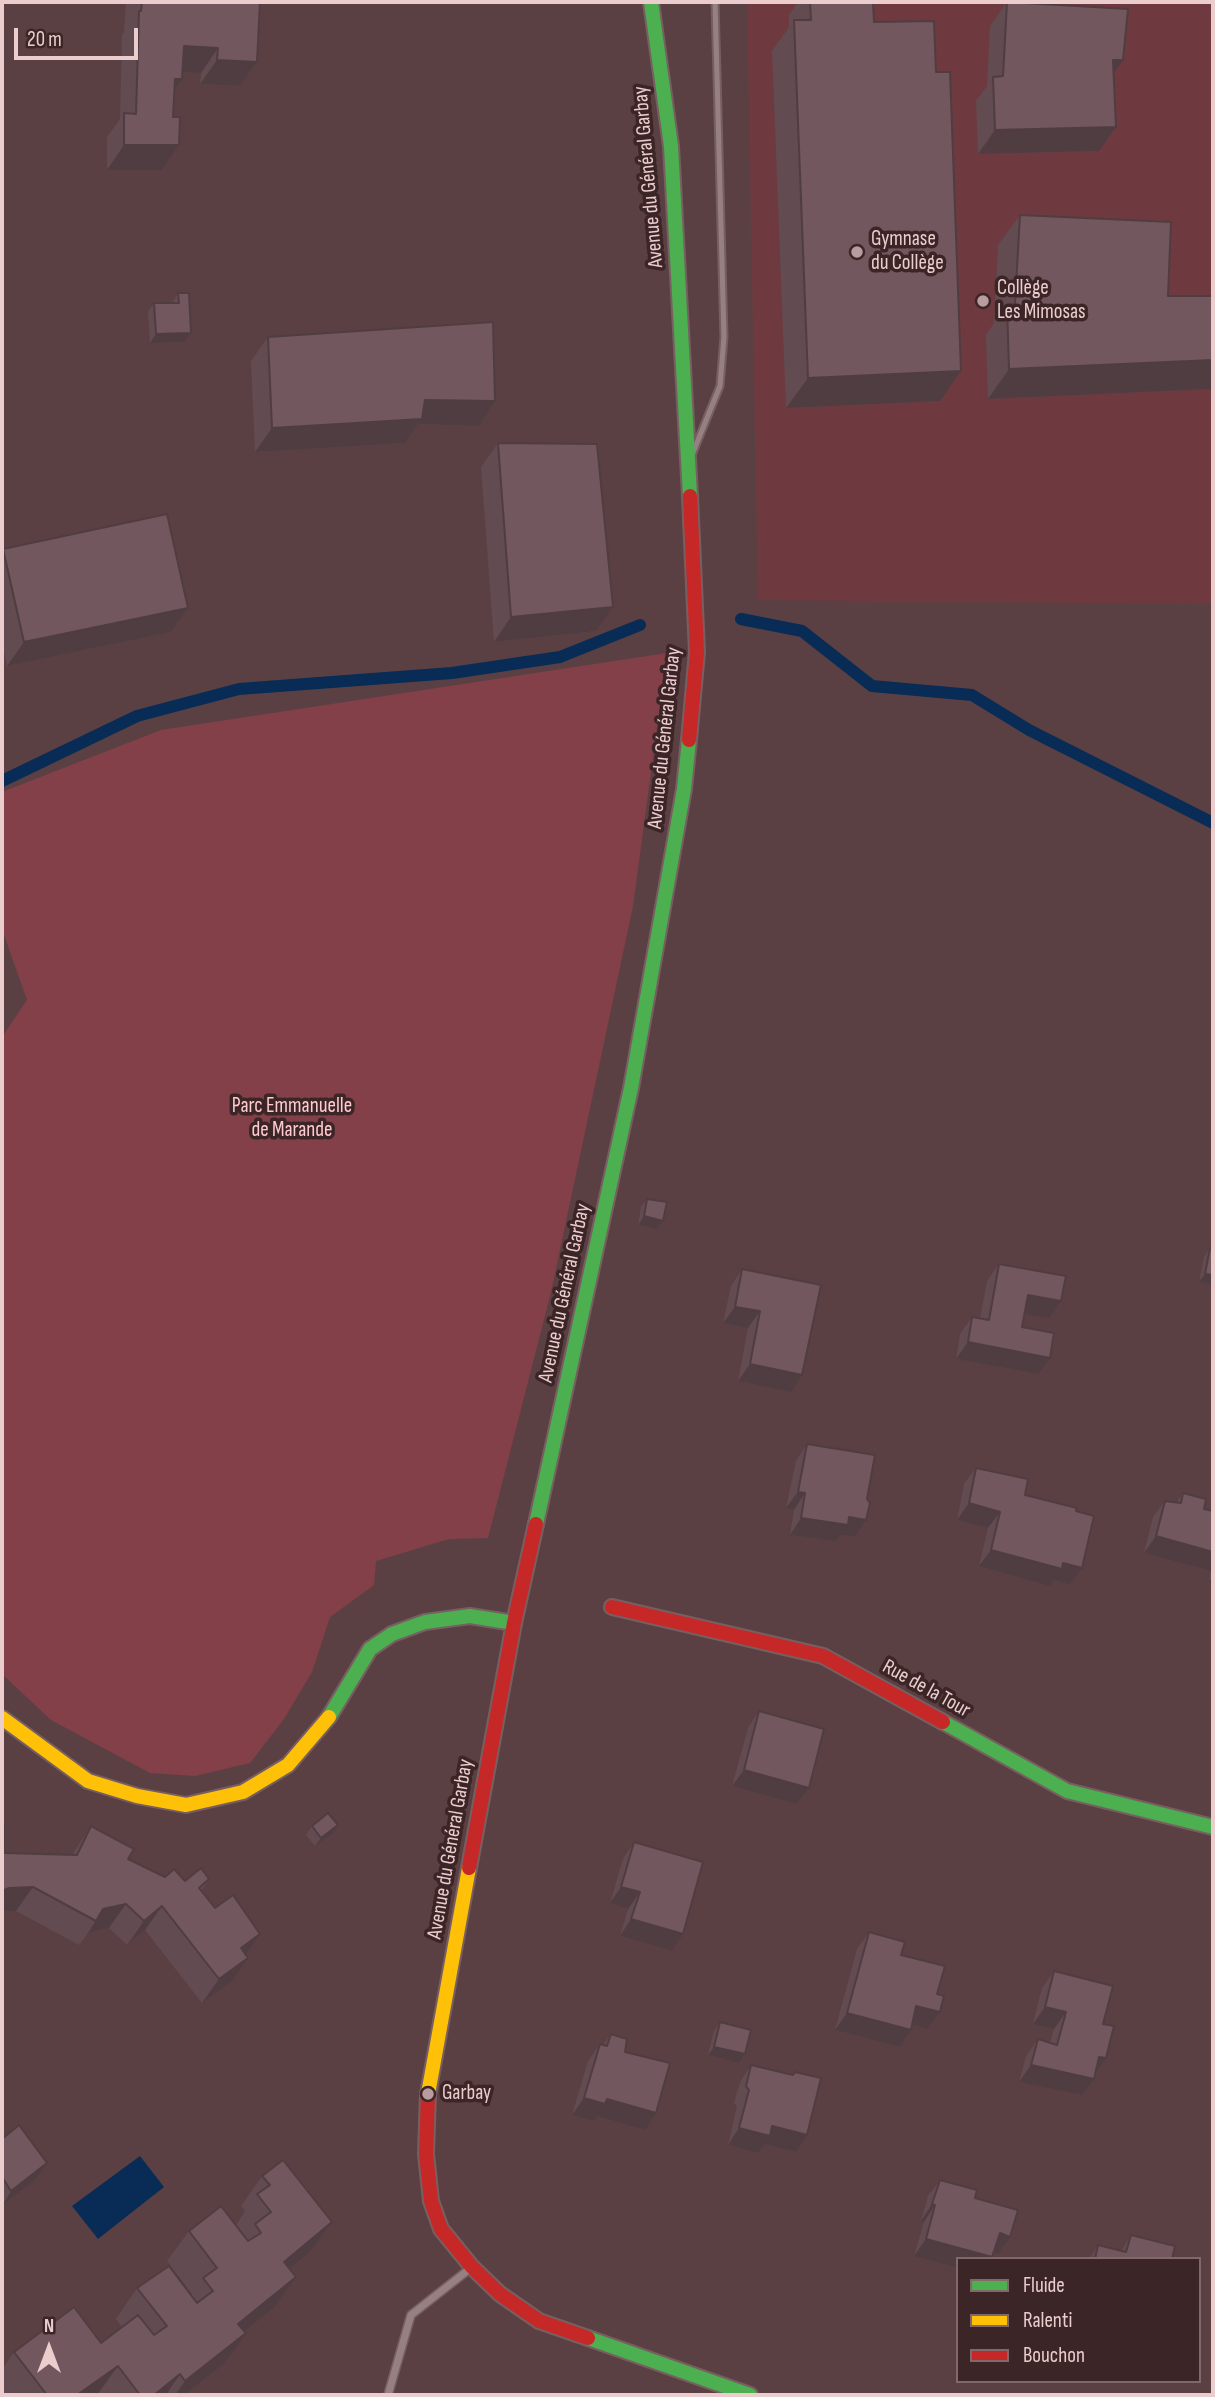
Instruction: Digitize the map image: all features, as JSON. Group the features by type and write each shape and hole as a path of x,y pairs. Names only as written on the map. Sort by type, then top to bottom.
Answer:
{"main road":[{"name":"Avenue du Général Garbay","path":"651,2 671,146 697,652 684,789 631,1088 513,1623 428,2094 426,2154 431,2201 442,2229 472,2267 500,2294 538,2321 750,2395"},
{"name":"Rue de la Tour","path":"612,1607 823,1656 1067,1791 1213,1827"},
{"path":"2,1718 88,1781 137,1796 186,1805 243,1792 288,1765 327,1720 370,1649 393,1634 425,1622 471,1616 513,1623"}],"street":[{"path":"388,2395 411,2315 472,2267"}],"lane":[{"path":"689,462 720,386 724,337 715,2"}],"shaded area":[{"name":"Collège Les Mimosas","path":"747,2 1213,2 1213,604 758,600"}],"green space":[{"name":"Parc Emmanuelle de Marande","path":"667,653 633,906 551,1292 488,1538 449,1539 376,1561 374,1585 330,1617 312,1672 284,1719 250,1763 195,1776 150,1773 51,1720 2,1674 2,1037 27,1000 2,929 2,792 161,730"}],"water":[{"path":"140,2156 164,2187 98,2239 72,2206"}],"building":[{"path":"142,2 260,2 257,62 217,60 218,48 184,46 182,79 175,79 173,117 180,117 179,145 124,145 124,113 136,114 139,11"},
{"name":"Gymnase du Collège","path":"810,2 873,2 874,22 934,21 936,72 950,72 961,371 808,378 794,20 811,20"},
{"path":"1007,2 1128,9 1123,60 1113,60 1116,127 995,130 993,77 1003,76"},
{"path":"1020,215 1171,222 1168,296 1213,296 1213,360 1009,369 1007,305 1015,304"},
{"path":"178,293 189,293 191,333 156,334 154,303 179,303"},
{"path":"493,322 495,401 425,400 422,419 272,428 268,337"},
{"path":"498,443 597,444 613,607 511,617"},
{"path":"167,514 188,608 24,642 3,549"},
{"path":"647,1199 667,1202 663,1221 644,1216"},
{"path":"1210,1248 1213,1249 1213,1275 1205,1274"},
{"path":"999,1264 1066,1276 1061,1301 1028,1295 1022,1327 1054,1333 1050,1358 968,1342 972,1317 989,1320"},
{"path":"742,1269 821,1285 802,1375 750,1364 760,1311 735,1307"},
{"path":"807,1444 875,1455 866,1520 849,1517 848,1525 801,1518 805,1493 798,1492"},
{"path":"976,1468 1028,1479 1025,1495 1077,1508 1076,1511 1094,1516 1082,1568 1063,1563 1062,1569 991,1550 1000,1512 969,1503"},
{"path":"1183,1493 1206,1499 1204,1509 1213,1511 1213,1552 1156,1536 1165,1501 1181,1503"},
{"path":"759,1711 824,1729 809,1788 744,1770"},
{"path":"328,1813 338,1825 321,1838 312,1826"},
{"path":"2,1823 4,1853 77,1855 91,1826 134,1849 128,1859 165,1877 174,1869 185,1881 201,1868 209,1879 199,1888 215,1908 233,1895 260,1934 241,1948 248,1958 219,1979 162,1906 144,1921 126,1904 103,1909 96,1921 33,1887 2,1891"},
{"path":"634,1842 703,1862 683,1934 631,1919 640,1892 621,1887"},
{"path":"869,1932 905,1942 901,1955 945,1966 937,1994 944,1996 940,2012 916,2006 911,2030 847,2013"},
{"path":"1054,1971 1113,1986 1103,2024 1114,2026 1106,2058 1099,2057 1094,2079 1031,2065 1038,2039 1057,2045 1066,2012 1045,2007"},
{"path":"720,2022 751,2030 745,2054 714,2047"},
{"path":"611,2034 627,2039 625,2052 670,2063 656,2113 607,2099 605,2104 584,2098 600,2044 607,2046"},
{"path":"751,2065 793,2075 795,2072 821,2078 807,2135 772,2126 770,2136 739,2128 749,2090 746,2086"},
{"path":"19,2125 47,2163 11,2191 2,2177 2,2139"},
{"path":"283,2160 332,2222 284,2262 296,2277 238,2324 246,2333 185,2381 180,2374 154,2395 140,2395 118,2366 77,2395 47,2395 14,2352 74,2307 101,2343 138,2315 154,2335 167,2326 137,2288 169,2266 197,2303 213,2291 203,2278 217,2268 189,2231 221,2206 248,2241 261,2233 255,2224 271,2212 257,2194 270,2185 262,2176"},
{"path":"940,2180 977,2190 975,2198 1018,2210 1010,2237 1000,2233 992,2257 926,2239 935,2205 932,2204"},
{"path":"1131,2235 1175,2246 1172,2257 1095,2257 1098,2245 1126,2252"}],"waterway":[{"path":"741,619 802,631 872,686 972,695 1029,730 1213,823"},
{"path":"2,781 137,716 239,689 452,673 560,657 640,625"}],"traffic: fast":[{"path":"651,2 671,146 690,496"},
{"path":"536,1524 631,1088 684,789 689,740"},
{"path":"329,1717 370,1649 392,1634 425,1622 470,1616 514,1623"},
{"path":"943,1722 1067,1791 1213,1827"},
{"path":"588,2338 750,2395"}],"traffic: slow":[{"path":"2,1718 88,1781 137,1796 186,1805 243,1792 288,1765 329,1717"},
{"path":"428,2094 469,1868"}],"traffic: jam":[{"path":"689,740 697,652 690,496"},
{"path":"469,1868 514,1623 536,1524"},
{"path":"612,1607 823,1656 943,1722"},
{"path":"428,2094 426,2154 431,2201 441,2229 472,2267 500,2294 539,2321 588,2338"}],"place":[{"name":"Gymnase du Collège","path":"857,252"},
{"name":"Collège Les Mimosas","path":"983,301"},
{"name":"Garbay","path":"428,2094"}]}
